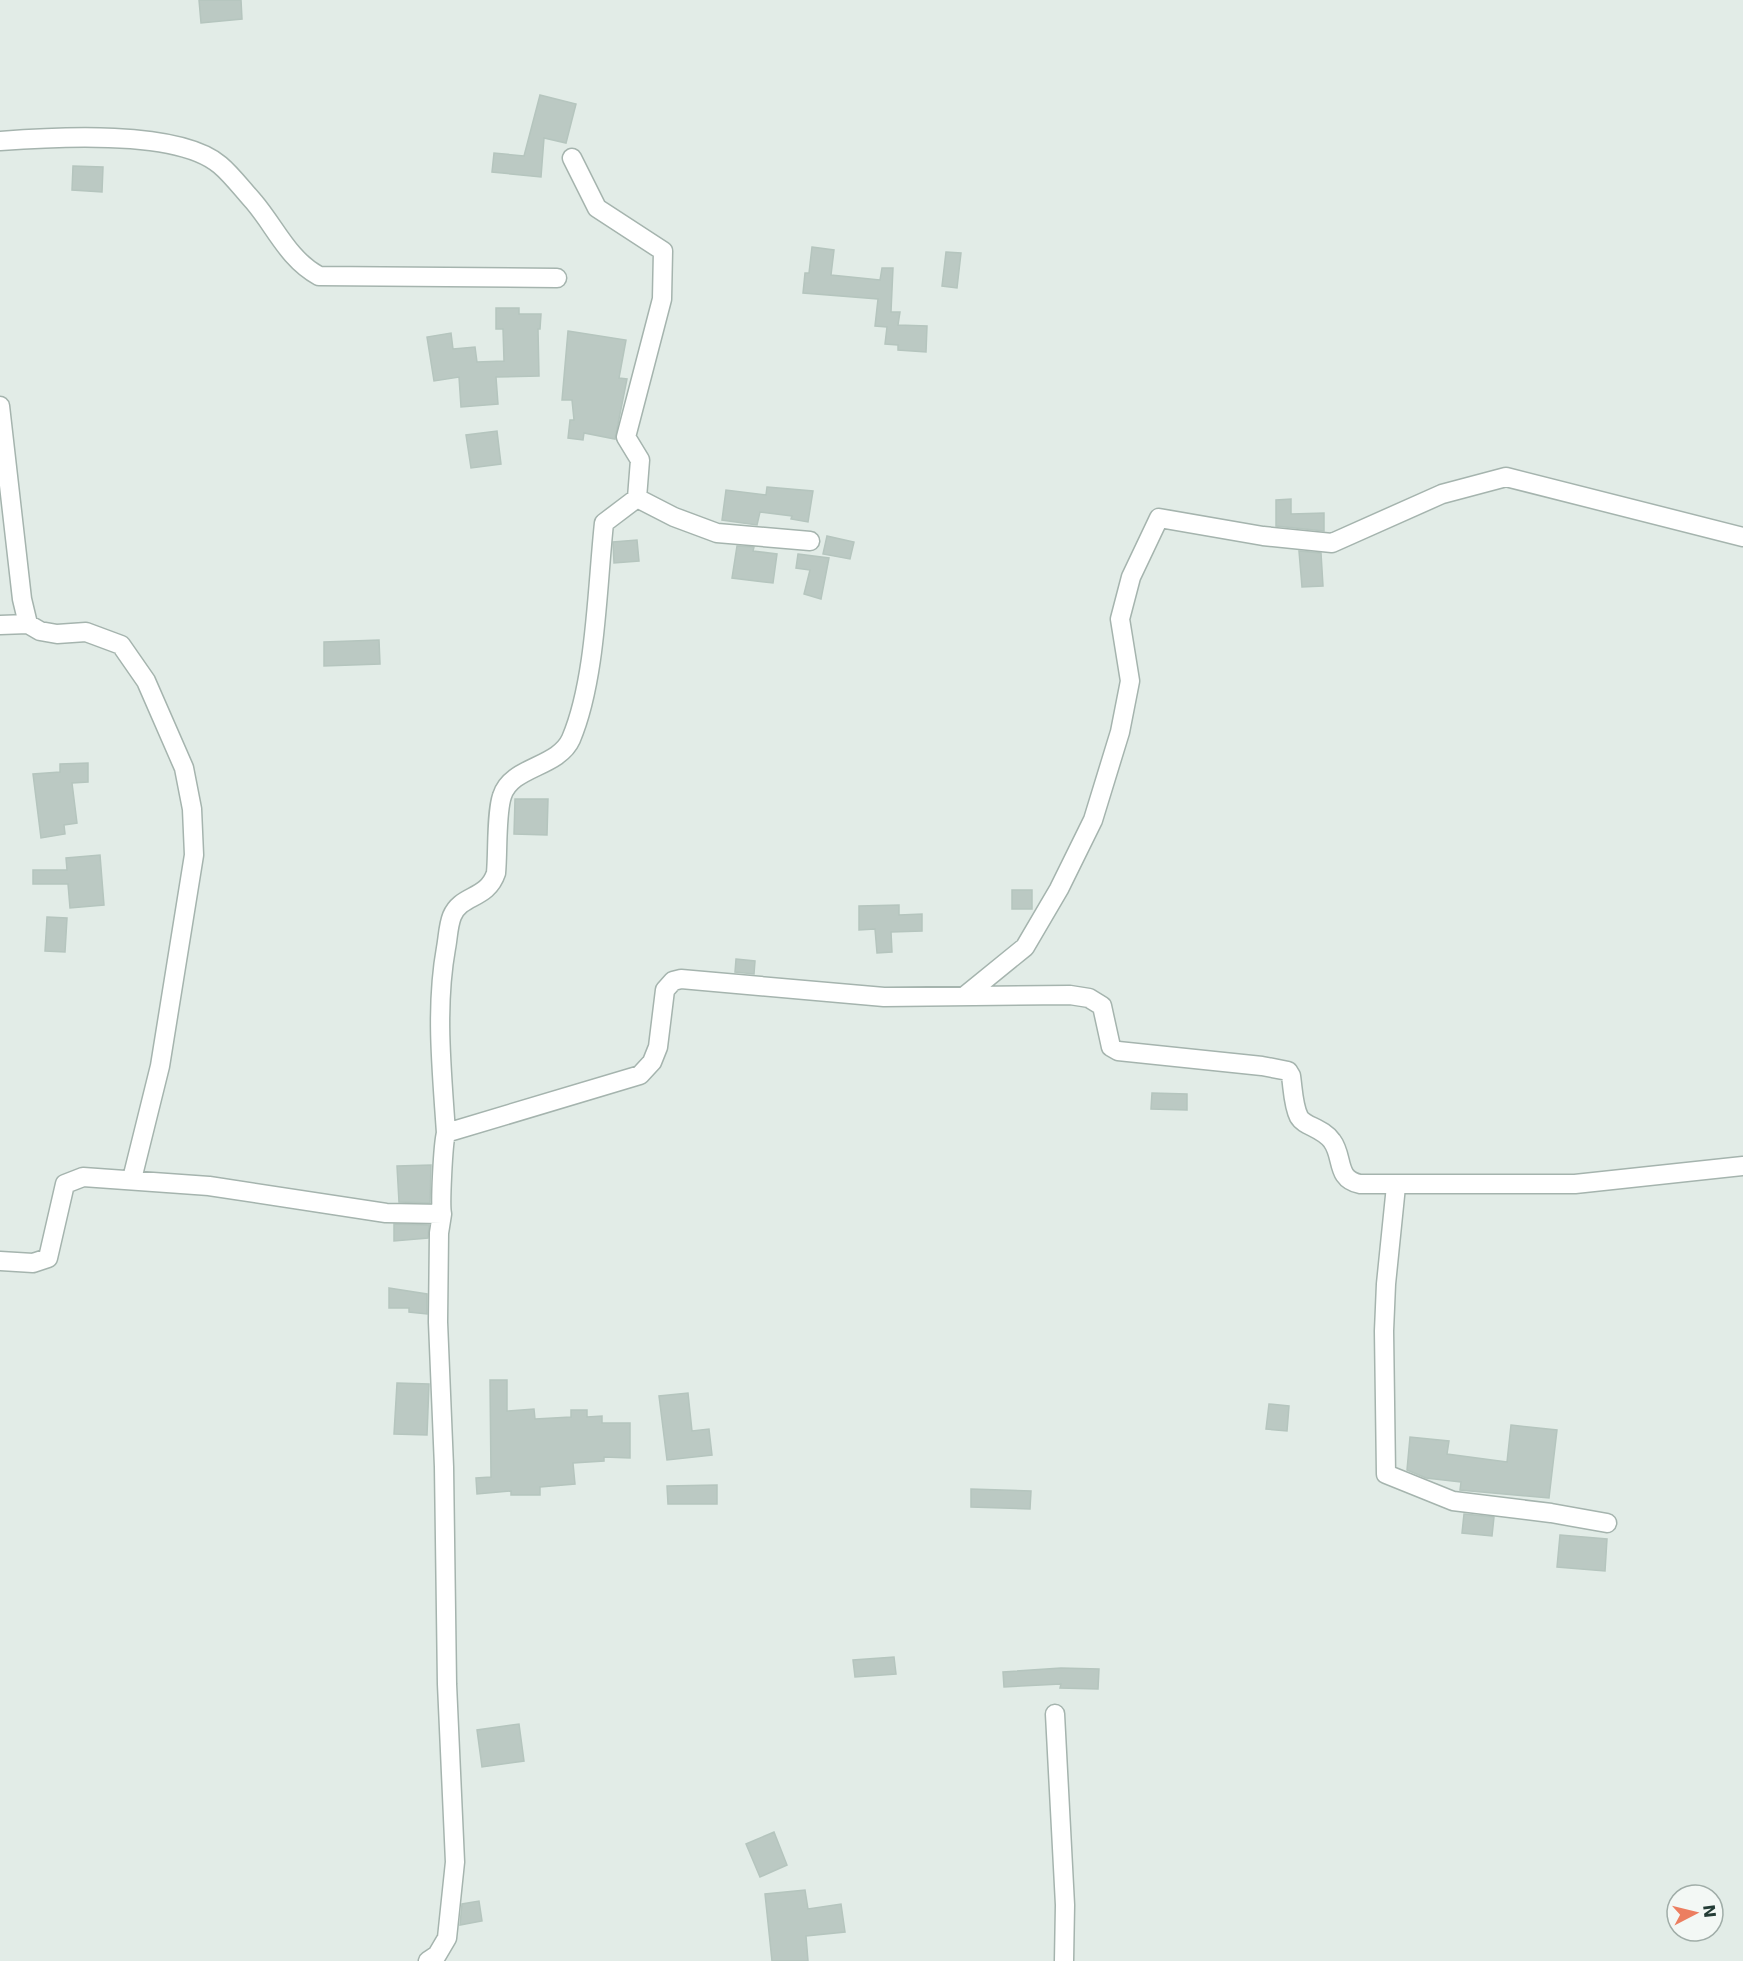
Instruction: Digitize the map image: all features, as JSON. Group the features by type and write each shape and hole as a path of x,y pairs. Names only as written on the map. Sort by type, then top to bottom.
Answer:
{"street":[{"path":"0,141 55,137 123,138 187,149 219,164 256,204 302,267 319,276 557,278"},
{"path":"428,1961 437,1955 447,1938 455,1862 447,1683 444,1467 438,1322 439,1233 442,1214 440,1206 444,1188 443,1145 446,1133 441,1012 442,970 451,918 457,906 486,891 492,885 496,873 502,795 514,780 556,756 570,741 587,687 603,523 637,498 640,460 626,437 662,299 663,251 597,208 572,158"},
{"path":"0,406 22,599 28,624"},
{"path":"966,995 1025,946 1059,889 1093,820 1120,732 1130,681 1120,619 1131,577 1159,518 1263,536 1332,543 1442,494 1506,477 1743,537"},
{"path":"637,498 674,517 717,533 810,541"},
{"path":"0,625 28,624 40,631 57,634 86,632 121,645 146,681 184,768 192,809 194,855 160,1066 132,1179"},
{"path":"446,1133 640,1075 652,1062 658,1047 665,990 673,981 703,981 884,997 1058,995 1089,998 1102,1006 1111,1047 1118,1051 1280,1068 1288,1071 1298,1114 1305,1123 1315,1125 1333,1142 1346,1179 1360,1184 1396,1186 1575,1184 1743,1166"},
{"path":"0,1261 33,1263 48,1258 51,1253 65,1184 83,1177 209,1186 386,1213 442,1214"},
{"path":"1396,1186 1384,1319 1386,1474 1453,1501 1551,1513 1607,1523"},
{"path":"1055,1714 1065,1905 1064,1961"}],"building":[{"path":"199,0 241,0 242,19 201,23"},
{"path":"540,95 576,104 566,143 544,138 541,177 492,172 494,153 524,156"},
{"path":"73,166 103,167 102,192 72,190"},
{"path":"812,247 834,250 831,275 880,280 882,268 893,268 891,312 900,312 898,325 927,326 926,352 898,350 898,345 885,344 887,327 875,326 878,299 803,293 805,273 809,273"},
{"path":"946,252 961,253 957,288 942,286"},
{"path":"496,308 519,308 519,314 541,314 540,329 538,329 539,376 496,377 498,404 461,407 459,377 434,381 427,337 451,333 453,349 475,347 477,362 504,361 503,329 496,329"},
{"path":"568,331 626,340 619,378 627,379 615,439 584,433 583,440 568,438 570,420 574,420 572,400 562,400"},
{"path":"497,431 501,464 471,468 466,435"},
{"path":"767,487 813,491 808,522 791,519 792,516 760,512 757,525 722,520 726,490 766,495"},
{"path":"1291,499 1291,514 1324,513 1324,531 1276,526 1276,500"},
{"path":"827,536 854,542 850,559 823,554"},
{"path":"637,540 639,561 614,563 613,542"},
{"path":"737,546 754,547 753,551 777,554 773,583 732,578"},
{"path":"1299,551 1321,553 1323,586 1302,587"},
{"path":"798,554 829,558 821,599 804,594 810,570 796,568"},
{"path":"379,640 380,664 324,666 324,642"},
{"path":"88,763 88,782 72,783 77,823 64,825 65,834 41,838 33,774 60,772 60,764"},
{"path":"515,799 548,799 547,835 514,834"},
{"path":"100,855 104,905 70,908 68,884 33,884 33,870 67,870 66,858"},
{"path":"1012,890 1032,890 1032,909 1012,909"},
{"path":"899,905 899,915 922,914 922,931 891,932 892,952 877,953 875,929 859,930 859,906"},
{"path":"47,917 67,918 65,952 45,951"},
{"path":"736,959 755,961 754,974 735,972"},
{"path":"1152,1093 1187,1094 1187,1110 1151,1109"},
{"path":"431,1165 430,1203 399,1202 397,1166"},
{"path":"394,1224 429,1225 428,1238 394,1241"},
{"path":"389,1288 427,1294 427,1314 409,1312 409,1308 389,1308"},
{"path":"490,1380 507,1380 507,1411 534,1409 535,1419 571,1417 571,1410 587,1410 587,1417 602,1416 602,1423 630,1423 630,1458 604,1457 604,1461 573,1463 575,1484 540,1487 540,1495 511,1495 511,1491 477,1494 476,1478 491,1477"},
{"path":"397,1383 429,1384 427,1435 394,1434"},
{"path":"688,1393 692,1431 709,1429 712,1455 667,1460 659,1396"},
{"path":"1269,1404 1289,1406 1287,1431 1266,1429"},
{"path":"1511,1425 1557,1430 1549,1498 1460,1490 1461,1482 1426,1478 1407,1470 1410,1437 1449,1441 1447,1454 1507,1462"},
{"path":"717,1485 717,1504 668,1504 667,1486"},
{"path":"971,1489 1031,1491 1030,1509 971,1507"},
{"path":"1464,1514 1494,1517 1492,1536 1462,1533"},
{"path":"1560,1535 1607,1539 1605,1571 1557,1567"},
{"path":"894,1657 896,1674 855,1677 853,1660"},
{"path":"1061,1668 1099,1669 1098,1689 1060,1688 1061,1684 1004,1687 1003,1672"},
{"path":"519,1724 524,1761 482,1767 477,1730"},
{"path":"774,1832 787,1865 760,1877 746,1844"},
{"path":"805,1890 808,1909 841,1904 845,1932 806,1936 808,1961 772,1961 765,1894"},
{"path":"479,1901 482,1921 460,1925 462,1904"}]}
